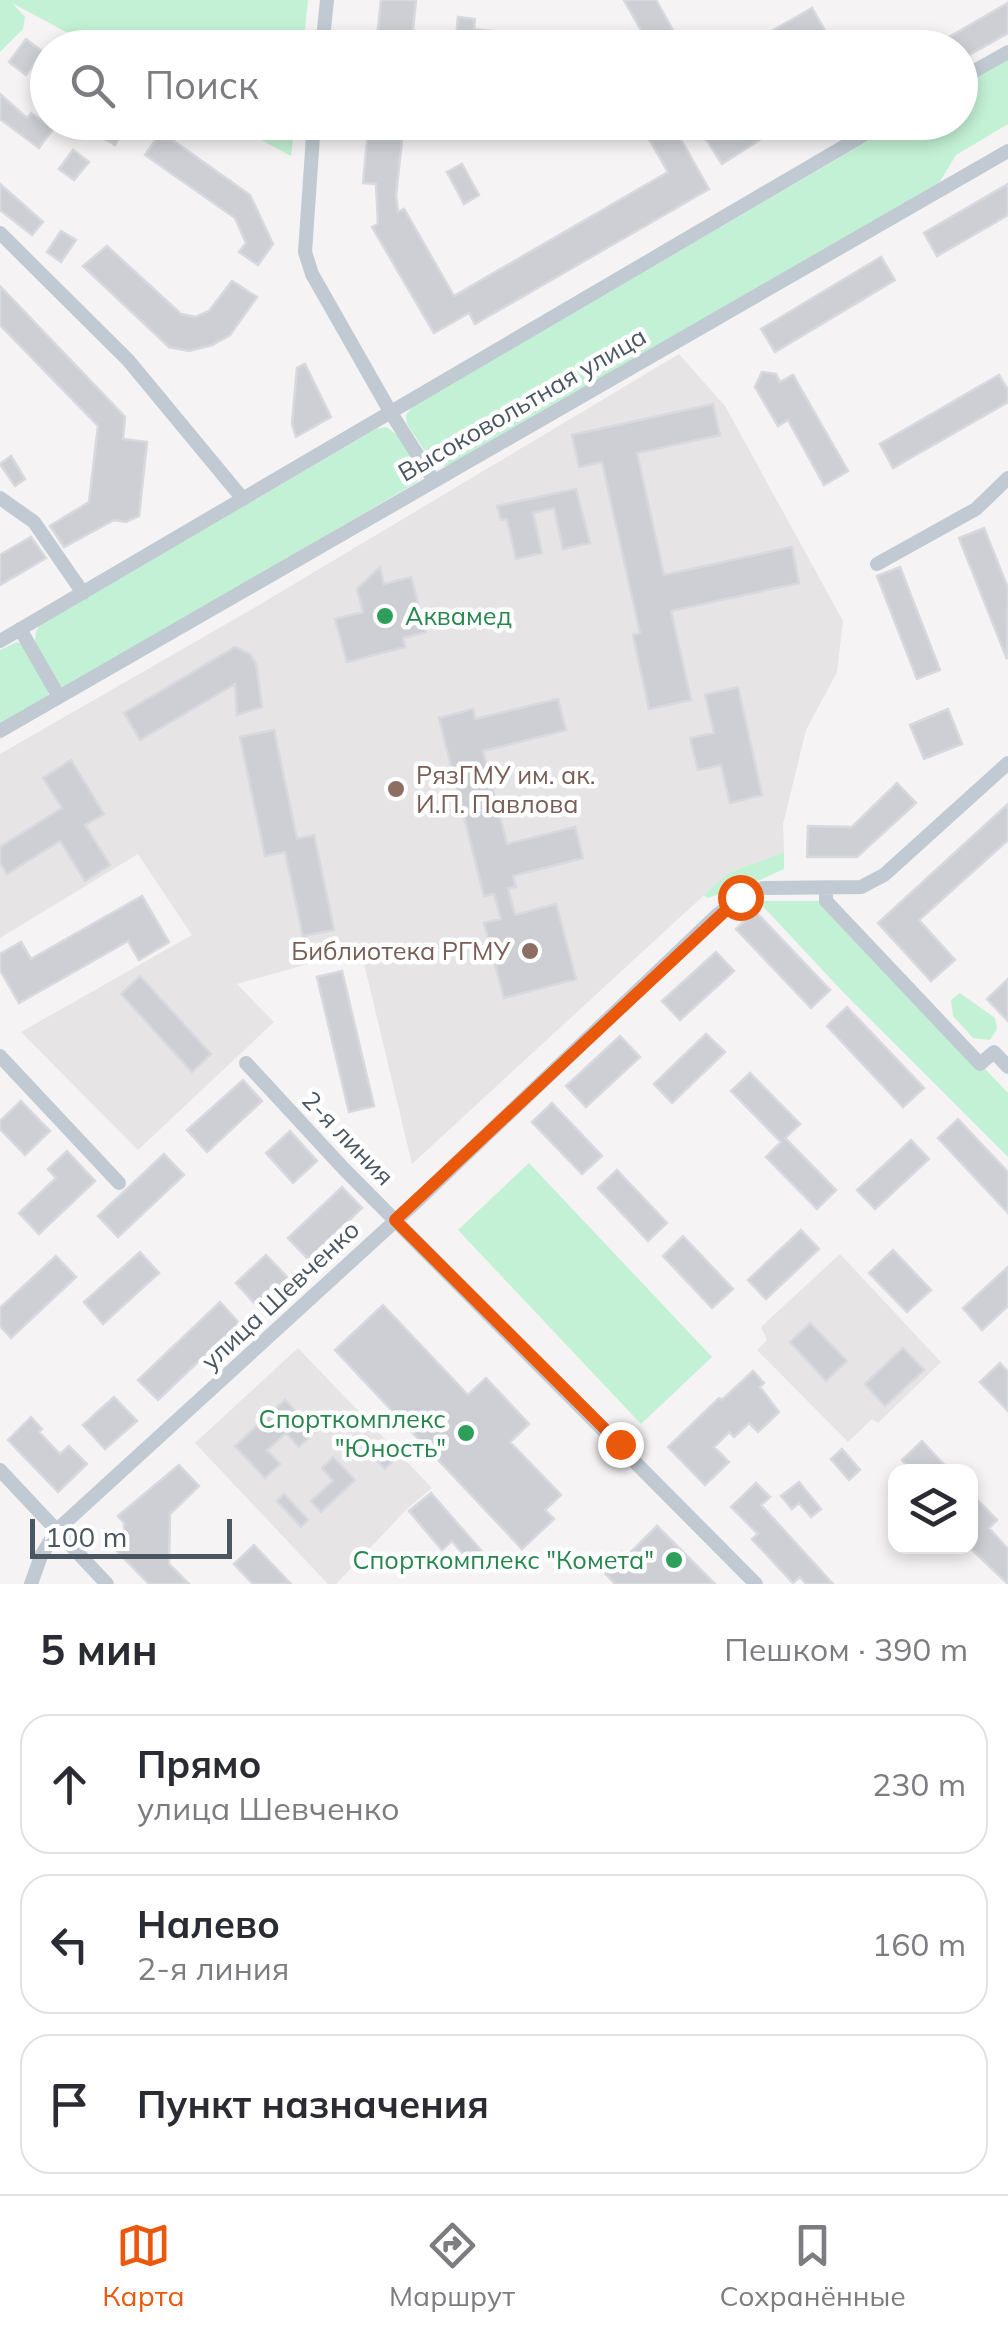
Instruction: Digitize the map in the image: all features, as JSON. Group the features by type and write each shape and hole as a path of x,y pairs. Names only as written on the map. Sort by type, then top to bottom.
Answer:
{"street":[{"path":"324,30 326,0"},
{"path":"978,70 1008,52"},
{"path":"313,140 305,252 312,274 434,481"},
{"path":"0,641 855,140"},
{"name":"Высоковольтная улица","path":"0,730 1008,152"},
{"path":"0,233 128,360 243,499"},
{"path":"877,564 976,509 1008,478"},
{"path":"0,498 34,522 83,592"},
{"path":"20,629 59,696"},
{"name":"улица Шевченко","path":"32,1584 41,1556 57,1530 740,897 763,888 862,887 884,875 1008,763"},
{"path":"826,888 826,901 980,1064 994,1052 1008,1066"},
{"path":"0,1056 119,1182"},
{"name":"2-я линия","path":"246,1063 395,1220 756,1584"},
{"path":"0,1470 107,1584"}],"shaded area":[{"name":"РязГМУ им. ак. И.П. Павлова","path":"679,354 725,406 843,621 837,672 806,730 783,824 784,852 728,873 412,1164 363,959 353,951 237,984 274,1022 138,1150 21,1032 192,935 138,854 0,938 0,754 254,608"},
{"path":"840,1254 941,1362 878,1423 872,1419 848,1442 757,1350 767,1340 761,1327"},
{"path":"298,1348 432,1488 336,1584 328,1584 195,1443"}],"green space":[{"path":"0,0 308,0 305,30 62,30 12,3 25,17 23,29 0,52"},
{"path":"1008,59 1008,124 956,155 939,183 447,467 432,462 407,424 406,415 412,407 870,140 978,140 978,76"},
{"path":"261,140 293,140 291,156"},
{"path":"385,427 397,435 411,455 420,476 417,482 68,687 60,688 37,649 40,625"},
{"path":"17,642 25,645 49,692 47,699 0,726 0,650"},
{"path":"784,852 784,869 747,886 707,898 704,895 728,873"},
{"path":"758,901 826,901 1008,1093 1008,1157 843,992"},
{"path":"960,993 995,1018 997,1029 990,1040 973,1038 953,1016 951,1000"},
{"path":"529,1163 712,1357 641,1424 458,1230"}],"building":[{"path":"381,0 416,0 413,30 378,30"},
{"path":"624,0 656,0 673,30 641,30"},
{"path":"1008,3 1008,33 978,50 978,30 961,30"},
{"path":"812,8 825,30 774,30"},
{"path":"458,17 475,19 474,29 482,30 457,30"},
{"path":"26,39 30,42 30,70 26,75 9,62"},
{"path":"0,94 27,118 30,114 30,140 45,140 39,148 0,119"},
{"path":"155,140 172,140 250,195 273,244 258,265 239,252 246,243 235,218 145,155"},
{"path":"367,140 402,140 398,212 404,209 454,296 668,172 649,140 681,140 709,189 475,324 469,313 434,333 372,227 378,224 376,184 363,183"},
{"path":"706,140 759,140 722,164"},
{"path":"73,150 89,162 74,180 59,169"},
{"path":"462,164 479,195 464,204 447,172"},
{"path":"0,184 43,222 32,235 0,210"},
{"path":"1008,184 1008,215 937,256 924,233"},
{"path":"61,231 76,240 61,262 47,252"},
{"path":"107,246 181,314 196,317 209,311 232,281 257,297 230,335 189,351 169,347 83,266"},
{"path":"881,257 895,280 775,352 761,329"},
{"path":"0,286 125,417 123,439 147,442 139,516 126,522 114,520 64,547 50,526 89,502 98,426 0,325"},
{"path":"305,364 331,417 296,437 292,424 297,368"},
{"path":"762,372 776,374 780,382 793,375 848,471 824,485 788,420 778,426 755,387"},
{"path":"999,375 1008,390 1008,402 893,468 880,444"},
{"path":"713,404 720,435 637,453 664,575 792,547 799,583 671,611 691,700 649,709 633,635 640,633 602,462 579,467 572,435"},
{"path":"11,456 25,479 15,486 0,464"},
{"path":"576,489 590,543 563,549 554,508 533,513 542,553 516,559 507,519 501,520 497,506"},
{"path":"984,528 1008,588 1007,659 959,538"},
{"path":"31,537 46,558 0,585 0,555"},
{"name":"Аквамед","path":"380,567 384,584 411,577 426,632 403,638 405,647 347,662 335,619 363,612 357,589"},
{"path":"900,567 940,670 917,679 877,576"},
{"path":"235,647 250,654 256,664 262,707 237,715 235,684 140,740 124,713"},
{"path":"738,687 762,795 730,803 721,765 698,770 690,738 714,733 705,695"},
{"path":"558,699 566,730 483,751 507,844 575,827 583,858 513,876 516,887 508,888 515,915 556,904 576,979 504,998 484,923 501,919 494,894 484,896 439,718 473,709 475,719"},
{"path":"948,709 962,744 924,759 910,725"},
{"path":"274,730 297,839 314,835 334,930 303,936 285,852 265,856 240,737"},
{"path":"71,760 104,814 85,825 110,865 85,881 60,841 7,874 0,863 0,847 62,808 43,778"},
{"path":"897,783 916,803 857,857 807,857 808,826 852,827"},
{"path":"1008,804 1008,840 919,920 955,960 931,981 878,923"},
{"path":"142,896 169,942 139,960 128,941 19,1003 0,970 0,954 21,942 31,959"},
{"path":"755,911 830,990 811,1008 736,929"},
{"path":"716,952 734,971 680,1020 662,1001"},
{"path":"342,971 374,1106 349,1112 317,977"},
{"path":"140,976 211,1054 192,1072 121,994"},
{"path":"1008,979 1008,1021 987,999"},
{"path":"847,1007 924,1088 903,1107 827,1026"},
{"path":"706,1034 725,1052 672,1103 654,1084"},
{"path":"620,1036 640,1057 586,1107 566,1086"},
{"path":"750,1073 800,1124 785,1138 836,1190 817,1209 766,1157 781,1142 731,1091"},
{"path":"243,1080 262,1101 207,1152 187,1130"},
{"path":"21,1101 50,1131 25,1155 0,1129 0,1121"},
{"path":"552,1103 602,1156 582,1174 532,1122"},
{"path":"958,1119 1008,1172 1008,1213 938,1138"},
{"path":"290,1131 317,1161 293,1183 266,1153"},
{"path":"911,1140 929,1159 875,1209 857,1190"},
{"path":"67,1151 95,1181 39,1234 19,1213 56,1178 48,1169"},
{"path":"164,1154 184,1175 118,1237 98,1216"},
{"path":"617,1170 667,1223 648,1241 598,1188"},
{"path":"342,1187 362,1208 308,1259 288,1238"},
{"path":"801,1230 819,1249 766,1299 748,1280"},
{"path":"683,1236 733,1289 712,1308 663,1256"},
{"path":"893,1250 931,1290 907,1312 869,1273"},
{"path":"140,1252 159,1273 103,1324 84,1302"},
{"path":"266,1255 288,1278 257,1306 236,1283"},
{"path":"56,1256 76,1277 11,1338 0,1326 0,1308"},
{"path":"1008,1267 1008,1306 982,1330 963,1308"},
{"path":"220,1302 239,1323 158,1400 138,1380"},
{"name":"Спорткомплекс \"Юность\"","path":"383,1305 468,1395 486,1378 529,1424 510,1442 561,1495 545,1510 554,1519 522,1549 335,1350"},
{"path":"810,1323 847,1361 826,1381 790,1342"},
{"path":"903,1348 924,1370 885,1406 865,1384"},
{"path":"1000,1363 1008,1372 1008,1411 980,1382"},
{"path":"753,1371 779,1412 758,1432 749,1423 734,1437 729,1432 714,1447 729,1462 705,1485 668,1447"},
{"path":"114,1397 137,1421 105,1449 83,1425"},
{"path":"285,1400 315,1432 299,1447 286,1433 267,1450 280,1464 265,1478 235,1446"},
{"path":"31,1417 60,1454 69,1446 87,1464 58,1492 8,1440"},
{"path":"368,1437 392,1462 385,1469 361,1444"},
{"path":"922,1441 944,1464 906,1464 902,1460"},
{"path":"842,1449 860,1470 849,1480 831,1459"},
{"path":"333,1457 355,1480 321,1512 311,1501 333,1481 322,1468"},
{"path":"179,1465 199,1486 170,1514 169,1564 189,1584 149,1584 116,1550 124,1543 124,1523 118,1516"},
{"path":"799,1482 821,1509 811,1517 799,1503 792,1509 781,1496"},
{"path":"756,1483 770,1497 761,1505 833,1584 806,1584 800,1577 793,1583 752,1539 758,1534 731,1507"},
{"path":"431,1493 485,1555 473,1566 452,1541 442,1550 409,1511"},
{"path":"284,1494 308,1520 301,1527 277,1501"},
{"path":"978,1500 997,1520 989,1528 1008,1549 1008,1584 976,1554"},
{"path":"657,1526 715,1584 615,1584 603,1571 622,1552 626,1557"},
{"path":"254,1545 291,1584 253,1584 234,1564"}],"place":[{"name":"Аквамед","path":"385,616"},
{"name":"РязГМУ им. ак. И.П. Павлова","path":"396,789"},
{"name":"Библиотека РГМУ","path":"530,951"},
{"name":"Спорткомплекс \"Юность\"","path":"466,1433"},
{"name":"Спорткомплекс \"Комета\"","path":"674,1560"}],"route":[{"path":"620,1444 395,1220 740,897"}]}
